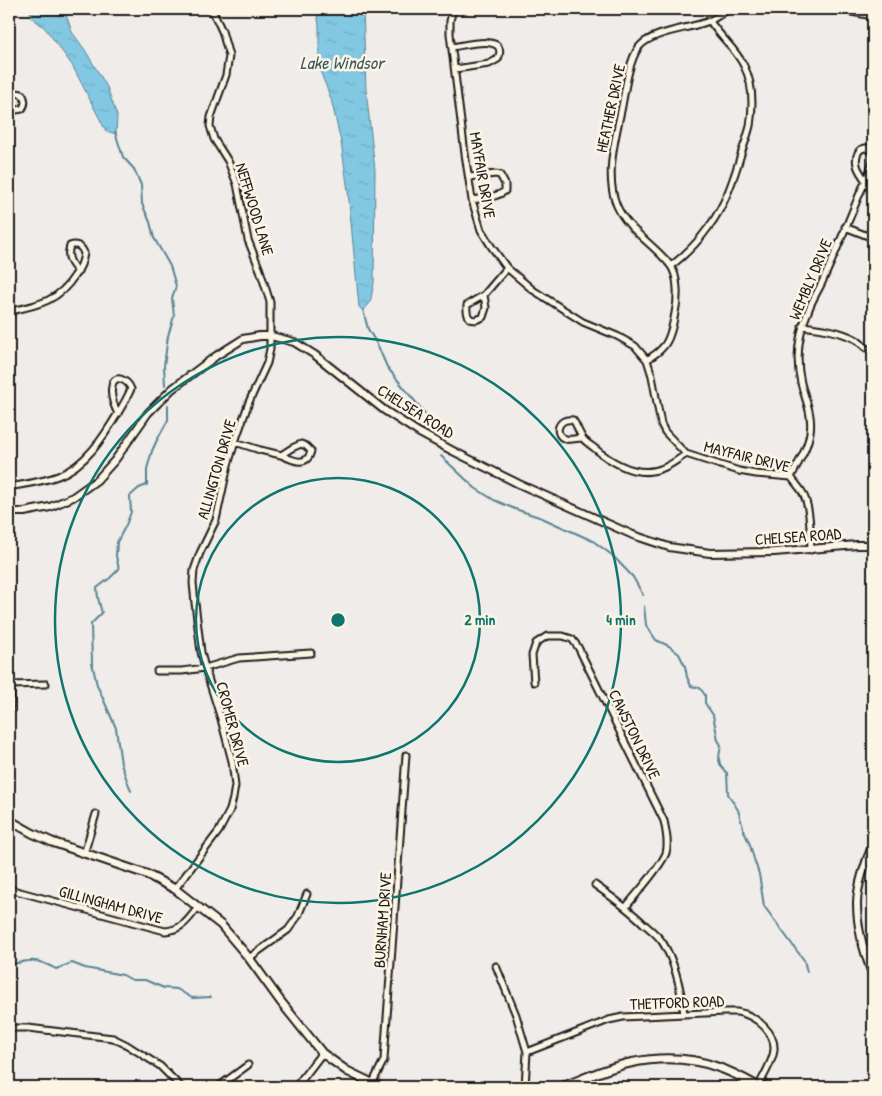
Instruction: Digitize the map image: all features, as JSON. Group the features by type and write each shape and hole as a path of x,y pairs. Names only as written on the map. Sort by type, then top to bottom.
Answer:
{"main road":[{"path":"9,820 52,842 146,874 175,889 221,925 249,958 283,1005 322,1053 347,1071 380,1087"},
{"path":"561,1087 629,1063 668,1058 696,1061 719,1067 744,1084 758,1087"}],"street":[{"name":"NEFFWOOD LANE","path":"209,9 214,14 222,31 229,56 226,76 211,117 210,126 214,139 228,161 237,184 248,240 270,302 271,336"},
{"name":"MAYFAIR DRIVE","path":"453,9 450,21 452,47 468,177 472,200 481,230 491,246 507,268 533,290 583,322 617,336 635,346 647,360 661,424 665,432 686,454 739,471 791,477 802,491 807,503 811,550"},
{"name":"HEATHER DRIVE","path":"671,266 625,221 612,192 612,151 631,63 639,47 649,39 710,20 729,9"},
{"path":"842,9 873,16"},
{"path":"647,360 664,347 672,330 676,307 677,283 671,266 687,253 709,227 734,178 750,126 752,99 750,82 744,65 734,50 715,30 710,20"},
{"path":"452,47 486,43 495,44 500,51 498,60 489,64 455,69"},
{"path":"9,95 22,94 25,98 25,105 22,109 9,109"},
{"name":"WEMBLY DRIVE","path":"791,477 810,432 809,411 801,383 798,360 802,326 809,307 823,281 846,227 865,180 871,165 873,157 868,148 858,151 856,158 857,165 865,180"},
{"path":"468,177 496,174 500,175 505,184 505,191 497,196 472,200"},
{"path":"846,227 873,238"},
{"path":"11,311 36,306 55,297 68,287 78,272 84,253 79,245 74,245 70,246 69,257 78,272"},
{"path":"484,295 486,308 483,318 477,321 473,320 466,312 467,305 484,295 507,268"},
{"path":"9,303 11,311 9,318"},
{"path":"802,326 823,328 843,334 857,340 866,348"},
{"name":"ALLINGTON DRIVE","path":"205,668 195,603 194,570 216,520 228,465 249,402 267,363 271,336"},
{"name":"CHELSEA ROAD","path":"9,512 50,508 73,497 97,480 115,460 148,413 172,389 216,356 243,339 271,336 294,342 315,355 384,410 418,432 519,484 633,536 669,548 735,553 873,545"},
{"path":"9,486 46,480 72,469 82,461 95,448 107,431 118,414 131,390 129,384 124,380 118,379 112,385 113,406 118,414"},
{"path":"582,438 566,439 562,437 558,430 559,425 562,421 573,420 582,438 606,458 622,467 634,470 643,472 664,468 686,454"},
{"path":"235,442 302,462 308,458 311,451 301,444 281,455"},
{"name":"CAWSTON DRIVE","path":"534,682 532,655 536,644 547,636 564,636 572,639 578,647 664,821 667,843 666,853 626,907"},
{"path":"158,671 182,671 205,668 239,658 311,653"},
{"name":"CROMER DRIVE","path":"175,889 219,831 230,810 235,786 232,761 205,668"},
{"path":"9,713 10,683 46,684"},
{"name":"BURNHAM DRIVE","path":"372,1084 384,1060 406,755"},
{"path":"84,854 96,814"},
{"path":"873,844 862,876 857,902 858,925 873,976"},
{"path":"595,884 626,907 657,935 663,943 675,970 681,990 684,1014"},
{"name":"GILLINGHAM DRIVE","path":"9,889 165,931 172,931 186,923 198,907"},
{"path":"249,958 288,930 298,916 307,894"},
{"path":"496,966 516,1016 527,1052 525,1087"},
{"name":"THETFORD ROAD","path":"527,1052 609,1020 623,1017 738,1012 754,1019 769,1032 774,1043 773,1054 758,1087"},
{"path":"9,1028 28,1028 113,1038 160,1066 181,1087"},
{"path":"296,1087 322,1053"},
{"path":"218,1087 248,1065"},
{"path":"589,1077 590,1087"}],"water":[{"path":"30,9 64,9 72,32 107,87 117,116 116,134 106,131 72,65 45,28 31,17"},
{"name":"Lake Windsor","path":"316,9 363,9 366,90 375,170 374,283 370,303 363,311 359,307 348,191 341,142 331,99 319,68 319,25"}],"waterway":[{"path":"115,132 123,157 134,169 141,185 142,204 150,222 154,238 170,266 176,286 172,298 174,316 168,336 164,366 165,385"},
{"path":"363,310 368,329 387,367 431,421 436,431"},
{"path":"131,791 121,764 116,728 97,685 92,663 91,624 102,613 97,588 119,569 116,556 117,542 131,512 130,496 139,488 147,485 147,469 152,451 168,420 168,405"},
{"path":"441,456 475,488 494,500 542,518 593,541 612,555 633,577 643,595"},
{"path":"644,606 646,625 656,640 669,646 679,654 691,686 700,688 705,695 705,703 713,715 718,740 721,745 719,760 727,773 728,794 738,810 750,845 759,874 764,906 804,960 807,972"},
{"path":"9,963 36,961 56,969 72,963 85,968 123,975 132,980 145,980 164,988 177,989 192,998 211,997"}]}
